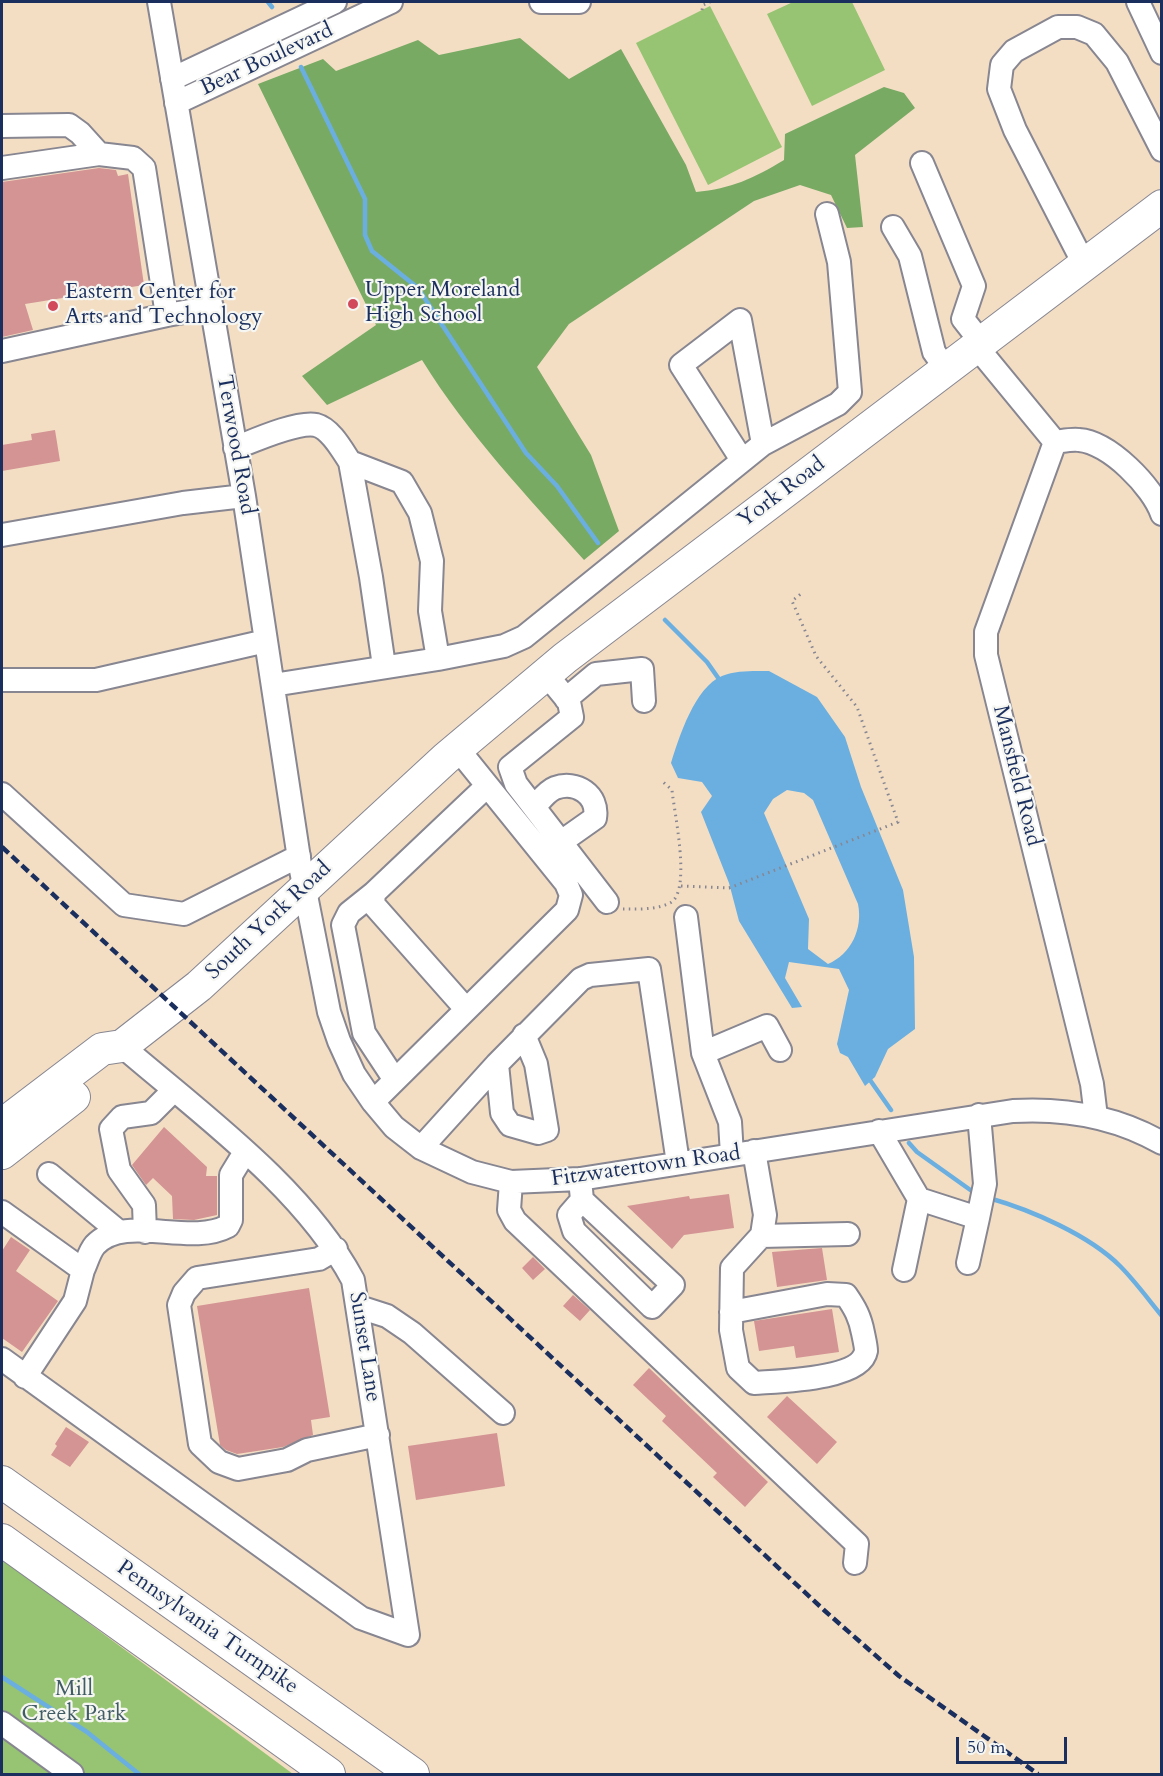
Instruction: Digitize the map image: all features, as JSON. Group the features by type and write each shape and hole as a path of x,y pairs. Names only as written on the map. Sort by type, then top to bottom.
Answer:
{"highway":[{"name":"York Road","path":"411,790 457,748 546,674 1161,206"},
{"name":"South York Road","path":"2,1125 102,1049 122,1046 198,986 411,790"},
{"name":"South York Road","path":"2,1153 115,1066 122,1046"},
{"name":"Pennsylvania Turnpike","path":"2,1482 413,1774"},
{"name":"Pennsylvania Turnpike","path":"2,1540 329,1774"}],"street":[{"name":"Terwood Road","path":"159,2 244,496 305,889"},
{"name":"Bear Boulevard","path":"172,79 335,2"},
{"name":"Bear Boulevard","path":"176,103 391,2"},
{"path":"541,2 579,2"},
{"path":"1138,2 1161,53"},
{"path":"1084,264 1015,130 999,89 1002,65 1014,51 1059,27 1077,27 1094,34 1117,62 1161,150"},
{"path":"2,126 69,125 80,133 99,154"},
{"path":"2,168 99,154 133,158 144,168 167,315"},
{"path":"922,163 974,286 963,319 979,344 1055,442 1081,440 1105,450 1138,477 1157,501 1161,514"},
{"path":"273,685 438,659 504,646 524,637 763,444 838,404 850,392 839,262 827,214"},
{"path":"893,227 910,256 934,352 946,369"},
{"path":"2,351 212,307"},
{"path":"742,460 681,365 740,320 763,444"},
{"path":"235,448 300,426 316,425 327,432 350,462 384,666"},
{"name":"Mansfield Road","path":"1055,442 986,632 986,655 1092,1084 1096,1117"},
{"path":"350,462 402,482 420,513 432,561 430,611 438,659"},
{"path":"2,535 183,503 244,496"},
{"path":"2,680 96,680 266,641"},
{"path":"566,699 596,674 642,669 644,701"},
{"path":"546,674 566,699 572,717 510,767 516,784 607,902"},
{"path":"373,1102 567,910 572,895 566,883 457,748"},
{"path":"534,807 553,789 568,785 582,789 592,798 597,807 595,818 561,842"},
{"path":"395,1080 364,1033 343,925 349,913 374,893 487,786"},
{"path":"2,794 124,905 184,914 299,856"},
{"name":"Fitzwatertown Road","path":"305,889 335,1032 354,1074 394,1127 421,1148 472,1172 512,1182 581,1190 678,1163 979,1116 1043,1109 1096,1117 1120,1124 1161,1143"},
{"path":"374,893 373,904 466,1009"},
{"path":"686,917 703,1053 765,1215 761,1236 732,1268 731,1312 731,1330 738,1368 754,1383 788,1380 846,1371 860,1362 866,1351 857,1310 846,1295 827,1294 731,1312"},
{"path":"421,1148 524,1035 581,979 590,975 649,969 678,1163"},
{"path":"703,1053 767,1026 780,1050"},
{"path":"497,1064 502,1113 510,1125 537,1133 547,1130 536,1064 524,1035"},
{"name":"Sunset Lane","path":"25,1377 361,1618 408,1635 353,1280 336,1249 313,1219 245,1152 122,1046"},
{"path":"145,1232 144,1205 119,1170 111,1129 113,1124 122,1117 151,1113 174,1090"},
{"path":"969,1263 985,1184 979,1116"},
{"path":"879,1131 919,1199 904,1270"},
{"path":"2,1359 25,1377 75,1301 83,1270 96,1245 108,1235 118,1231 203,1232 228,1226 231,1220 231,1175 245,1152"},
{"path":"49,1174 118,1231"},
{"path":"512,1182 508,1210 515,1221 857,1544 855,1563"},
{"path":"581,1190 673,1285 652,1307 574,1231 569,1215 581,1190"},
{"path":"919,1199 979,1215"},
{"path":"2,1212 83,1270"},
{"path":"761,1236 848,1234"},
{"path":"336,1249 319,1259 197,1278 184,1293 179,1305 200,1444 219,1462 238,1469 287,1460 307,1450 378,1435"},
{"path":"359,1307 387,1316 412,1333 503,1413"},
{"path":"2,1723 72,1774"}],"path":[{"path":"702,10 703,5 710,2"},
{"path":"681,886 729,888 882,831 898,822 858,707 816,656 800,622 792,601 802,593"},
{"path":"607,902 612,910 649,908 671,903 680,892 682,874 672,790 663,782"}],"green space":[{"path":"793,2 852,2 885,70 812,106 767,14"},
{"path":"710,6 782,147 708,185 636,43"},
{"path":"520,38 569,79 621,49 686,165 696,192 731,185 784,160 785,134 884,87 904,93 915,108 855,155 863,227 847,228 831,195 800,185 754,201 569,324 537,367 591,455 619,531 584,560 478,438 422,360 327,405 302,376 376,325 258,84 323,59 336,71 418,40 439,55"},
{"name":"Mill Creek Park","path":"2,1559 293,1774 2,1774"}],"water":[{"path":"769,671 817,697 845,737 861,787 903,890 914,957 915,1029 888,1049 875,1077 865,1086 848,1057 840,1053 837,1044 849,990 839,969 789,962 785,978 802,1007 792,1008 739,921 729,883 701,812 712,796 702,782 678,778 671,763 689,714 712,682 734,673","holes":["787,790 804,793 813,800 858,904 859,923 854,940 843,954 828,964 808,949 809,919 764,813 773,799"]}],"building":[{"name":"Eastern Center for Arts and Technology","path":"99,168 116,170 118,176 128,174 144,285 25,304 33,330 2,337 2,182"},
{"path":"55,430 60,461 2,471 2,445 32,440 31,434"},
{"path":"164,1127 207,1167 206,1176 217,1176 217,1215 194,1220 173,1219 172,1196 153,1178 146,1185 132,1165"},
{"path":"729,1194 734,1228 684,1235 672,1249 627,1206 689,1196 690,1199"},
{"path":"11,1237 30,1250 16,1271 58,1301 22,1352 2,1338 2,1251"},
{"path":"822,1248 827,1280 777,1287 772,1252"},
{"path":"533,1257 545,1269 533,1280 522,1268"},
{"path":"309,1288 330,1417 311,1420 313,1435 283,1447 237,1454 226,1450 220,1445 197,1306"},
{"path":"573,1295 590,1310 580,1321 563,1306"},
{"path":"832,1309 839,1352 796,1358 794,1346 759,1351 754,1321"},
{"path":"649,1368 768,1482 745,1507 713,1477 717,1473 662,1421 666,1416 633,1385"},
{"path":"787,1396 837,1442 817,1464 767,1417"},
{"path":"66,1427 89,1442 70,1467 51,1455"},
{"path":"497,1433 505,1486 416,1500 408,1446"}],"waterway":[{"path":"268,2 272,7"},
{"path":"301,67 365,199 365,235 372,251 418,288 526,453 557,486 598,543"},
{"path":"665,620 707,662 721,682"},
{"path":"870,1076 870,1080 891,1110"},
{"path":"909,1143 917,1152 976,1194"},
{"path":"989,1198 1023,1209 1059,1225 1092,1244 1120,1266 1162,1316"},
{"path":"2,1677 87,1732 139,1774"}],"railway":[{"path":"2,847 825,1611 899,1676 1038,1774"}],"place":[{"name":"Upper Moreland High School","path":"353,304"},
{"name":"Eastern Center for Arts and Technology","path":"53,306"}]}
